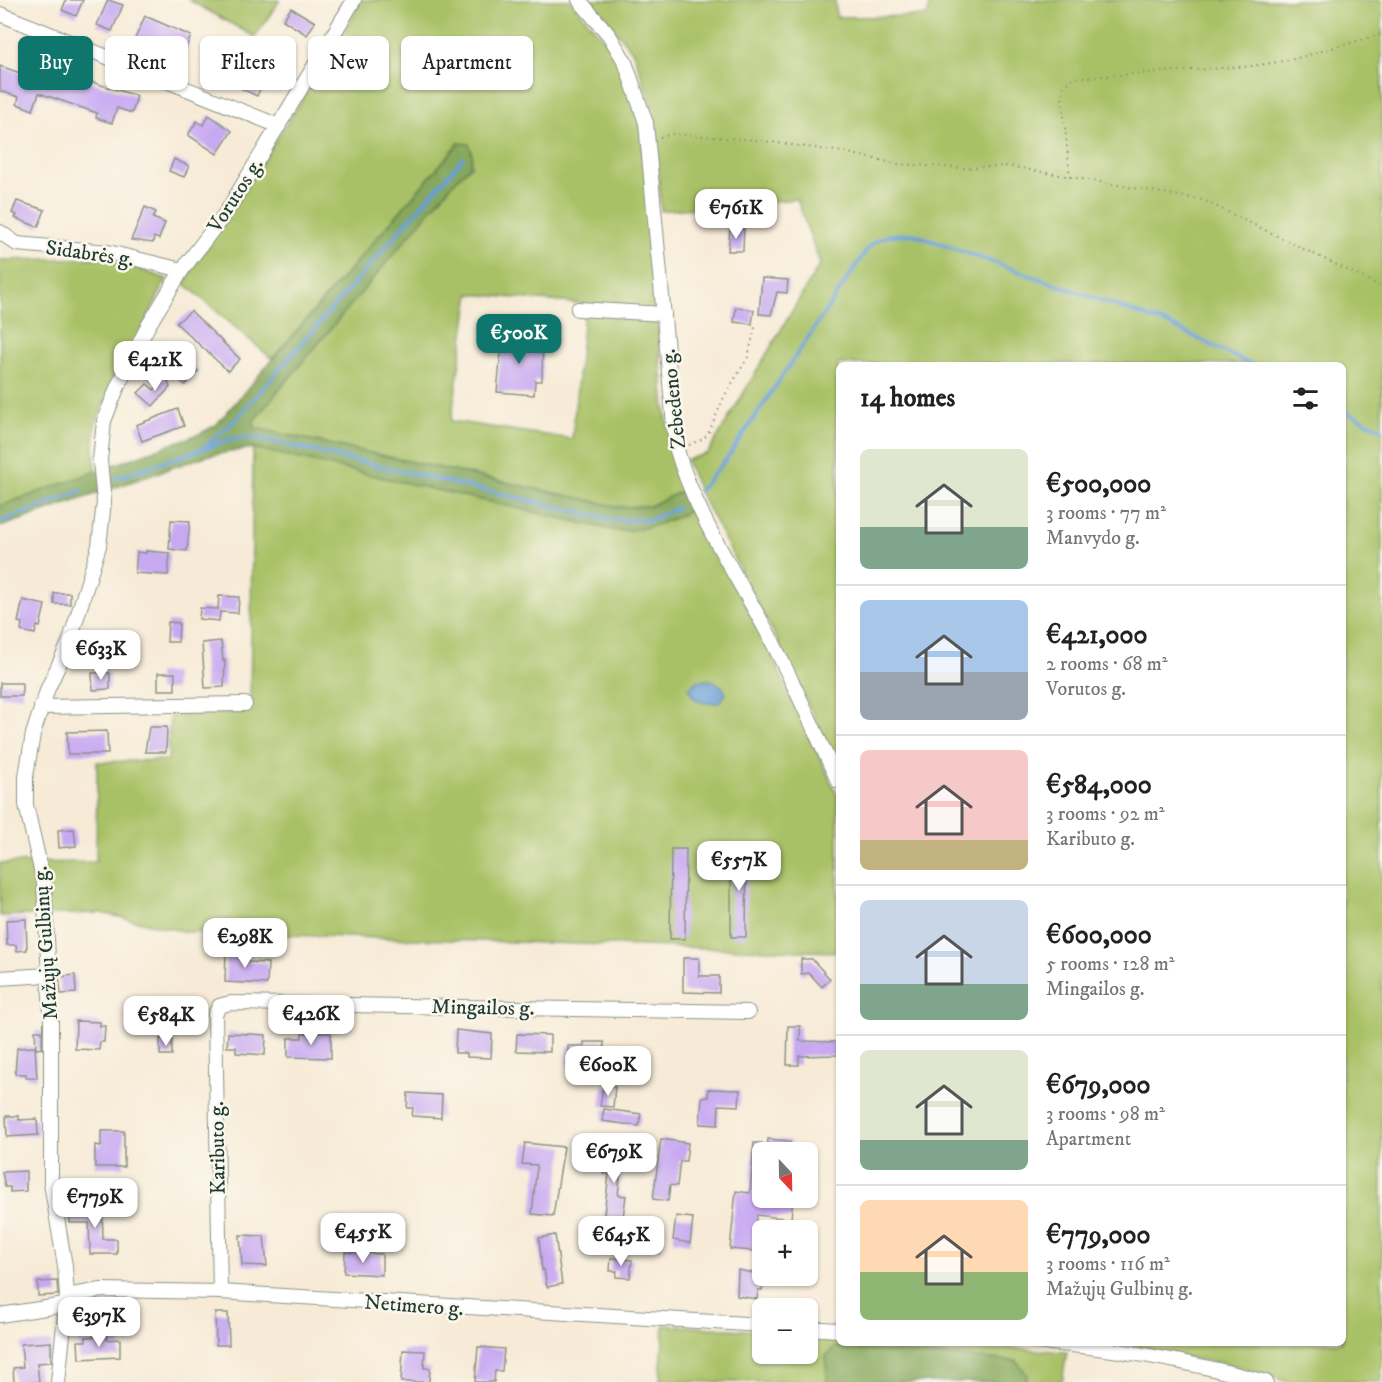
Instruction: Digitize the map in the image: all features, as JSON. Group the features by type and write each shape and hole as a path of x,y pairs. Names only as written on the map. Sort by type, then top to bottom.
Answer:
{"street":[{"name":"Vorutos g.","path":"117,388 148,326 182,270 228,211 354,0"},
{"name":"Zebedeno g.","path":"579,0 609,35 625,62 638,94 648,140 676,447 682,470 703,514 773,643 836,777"},
{"path":"0,14 279,126"},
{"name":"Sidabrės g.","path":"0,232 17,244 108,252 182,270"},
{"path":"578,309 664,314"},
{"name":"Mažųjų Gulbinų g.","path":"58,1382 66,1300 65,1266 51,1183 51,1015 44,883 26,805 26,776 41,707 69,643 99,546 104,502 100,460 104,422 117,388"},
{"path":"41,707 245,704"},
{"path":"0,978 48,975"},
{"name":"Mingailos g.","path":"219,1006 230,1003 748,1012"},
{"name":"Kaributo g.","path":"219,1006 215,1015 220,1292"},
{"name":"Netimero g.","path":"0,1315 101,1290 220,1292 752,1325"},
{"path":"818,1329 836,1330"},
{"path":"1101,1346 1227,1371 1266,1382"}],"path":[{"path":"1070,177 1062,97 1063,87 1073,78 1252,66 1290,60 1382,34"},
{"path":"648,140 673,134 756,140 843,152 898,164 963,168 1008,166 1203,200 1382,287"},
{"path":"676,447 699,442 708,434 724,397 748,357 756,327"}],"green space":[{"path":"189,0 280,0 256,36"},
{"path":"362,0 570,0 611,48 625,73 641,126 665,410 673,453 684,490 650,506 620,507 255,428 253,421 455,181 472,165 459,143 272,359 184,283 308,90 389,90 389,36 342,36","holes":["470,294 585,304 572,439 451,421"]},
{"path":"591,0 835,0 836,17 928,16 929,0 1382,0 1382,1382 1288,1382 1233,1365 1175,1356 1136,1346 1346,1346 1346,362 836,362 836,765 787,659 699,491 686,460 708,453 820,264 797,199 661,211 654,112 633,52"},
{"path":"459,143 469,144 472,156 470,165 253,421 255,428 620,507 650,506 684,490 693,509 656,525 617,531 253,448 206,456 0,527 0,506 199,434 216,425"},
{"path":"107,258 167,279 104,403 95,426 96,472 0,506 0,260"},
{"path":"253,448 617,531 656,525 693,509 760,631 836,793 836,952 186,932 101,913 0,916 0,863 96,862 97,762 168,760 170,713 250,712"},
{"path":"664,1325 752,1330 752,1364 818,1364 818,1335 836,1336 836,1346 979,1346 1067,1352 1062,1382 1026,1382 1027,1374 826,1356 827,1382 660,1382"},
{"path":"835,1347 1017,1361 1027,1375 1026,1382 827,1382 826,1356"}],"water":[{"path":"710,680 722,686 726,694 719,703 700,702 689,688 697,681"}],"building":[{"path":"66,0 83,0 76,16 62,10"},
{"path":"108,0 123,5 112,31 97,25"},
{"path":"291,8 315,22 307,35 283,20"},
{"path":"145,16 191,36 188,43 188,36 136,36"},
{"path":"0,66 18,72 18,90 93,90 93,83 105,86 105,90 117,90 137,96 132,113 117,108 112,123 96,118 97,113 39,93 33,110 17,104 19,97 0,91"},
{"path":"244,90 260,90 257,96"},
{"path":"209,115 232,131 217,154 188,135 197,121 203,125"},
{"path":"174,159 189,166 184,177 169,171"},
{"path":"17,201 45,210 38,227 15,218 17,215 12,213"},
{"path":"145,207 156,212 153,218 165,223 159,239 154,237 153,243 131,240"},
{"path":"730,228 744,229 743,251 728,251"},
{"path":"762,278 788,280 787,293 777,292 771,315 759,314"},
{"path":"736,307 754,310 752,324 734,322"},
{"path":"191,311 240,359 228,371 176,323"},
{"path":"496,336 543,340 542,381 535,381 534,395 497,392 501,352 494,351"},
{"path":"175,352 198,371 185,385 163,365"},
{"path":"166,376 170,387 153,406 138,393 147,384 154,390"},
{"path":"178,409 184,426 142,441 136,425"},
{"path":"171,520 190,521 187,551 169,549"},
{"path":"146,551 170,553 168,575 135,573 137,552 146,553"},
{"path":"54,593 70,593 70,604 54,604"},
{"path":"219,596 239,597 238,613 220,612 219,621 199,619 200,608 218,609"},
{"path":"23,600 45,605 40,627 37,626 35,634 21,631 22,623 18,622"},
{"path":"168,622 179,623 178,642 167,642"},
{"path":"221,641 223,661 225,660 224,687 205,688 202,643"},
{"path":"92,673 110,673 110,689 93,690"},
{"path":"158,673 175,673 175,690 158,690"},
{"path":"0,683 22,683 22,696 0,696"},
{"path":"149,727 167,727 166,752 145,752"},
{"path":"107,731 108,754 68,754 67,732"},
{"path":"74,829 76,846 59,848 58,830"},
{"path":"731,847 747,847 746,937 731,937"},
{"path":"671,849 686,849 685,939 670,939"},
{"path":"26,919 27,950 17,951 16,945 7,945 6,920"},
{"path":"226,951 248,952 248,962 268,963 267,984 225,982"},
{"path":"683,958 699,958 699,976 719,976 719,993 683,992"},
{"path":"801,959 812,959 830,979 822,987 809,973 801,974"},
{"path":"75,975 76,993 61,994 59,977"},
{"path":"76,1021 100,1022 100,1026 105,1026 104,1042 100,1042 99,1050 75,1049"},
{"path":"788,1026 800,1026 800,1041 836,1042 836,1055 799,1056 799,1065 787,1065"},
{"path":"456,1030 492,1034 491,1058 467,1057 467,1053 455,1053"},
{"path":"35,1031 42,1031 42,1048 36,1049"},
{"path":"228,1033 266,1035 265,1055 236,1053 236,1047 227,1047"},
{"path":"302,1033 331,1033 331,1058 288,1057 288,1038 302,1038"},
{"path":"517,1034 550,1035 550,1052 516,1051"},
{"path":"160,1039 172,1039 172,1055 160,1055"},
{"path":"584,1042 604,1042 604,1069 568,1066 568,1046 584,1046"},
{"path":"35,1047 37,1078 26,1078 26,1074 15,1074 17,1048"},
{"path":"603,1086 615,1087 613,1107 600,1106"},
{"path":"708,1089 740,1090 739,1106 719,1105 718,1125 700,1124 702,1097 708,1097"},
{"path":"408,1093 442,1095 441,1118 412,1116 413,1108 407,1108"},
{"path":"604,1109 641,1114 639,1126 602,1121"},
{"path":"6,1116 19,1116 19,1120 37,1119 38,1135 7,1137"},
{"path":"101,1131 124,1131 124,1167 95,1167 95,1145 101,1146"},
{"path":"661,1139 688,1143 686,1161 680,1161 677,1186 670,1185 668,1201 653,1199"},
{"path":"768,1139 790,1141 790,1142 768,1142"},
{"path":"525,1143 564,1147 553,1216 532,1214 537,1165 522,1164"},
{"path":"606,1143 624,1145 618,1195 626,1196 622,1224 603,1222 609,1174 603,1174"},
{"path":"752,1168 752,1208 792,1208 791,1219 757,1215 756,1220 752,1220 752,1251 730,1249 736,1191 750,1193"},
{"path":"26,1171 26,1191 10,1192 10,1187 5,1187 2,1172"},
{"path":"81,1204 102,1204 103,1239 117,1239 117,1254 90,1254 89,1223 70,1223 69,1211 81,1211"},
{"path":"676,1216 693,1218 690,1243 673,1240"},
{"path":"646,1231 662,1233 661,1249 644,1247"},
{"path":"240,1235 264,1236 267,1266 242,1265"},
{"path":"555,1235 562,1284 547,1287 544,1269 542,1270 539,1238"},
{"path":"345,1252 382,1254 382,1275 344,1273"},
{"path":"611,1258 632,1260 630,1278 616,1277 617,1271 610,1271"},
{"path":"738,1270 752,1273 752,1286 763,1286 762,1290 758,1290 757,1298 737,1296"},
{"path":"57,1281 58,1295 38,1296 38,1282"},
{"path":"215,1313 228,1313 229,1345 216,1345"},
{"path":"107,1336 107,1340 120,1339 120,1357 79,1359 78,1341 86,1341 86,1337"},
{"path":"51,1342 51,1362 37,1363 39,1382 14,1382 13,1368 23,1367 21,1344"},
{"path":"478,1347 504,1349 502,1371 495,1371 494,1382 475,1382"},
{"path":"403,1350 425,1351 424,1368 430,1368 429,1382 401,1382"}],"waterway":[{"path":"206,446 236,419 463,158"},
{"path":"699,491 728,457 868,248 878,240 889,236 913,234 1170,325 1246,362"},
{"path":"1346,412 1382,429"},
{"path":"116,478 235,438 257,438 614,520 650,520 677,508"},
{"path":"0,522 82,491"}]}
